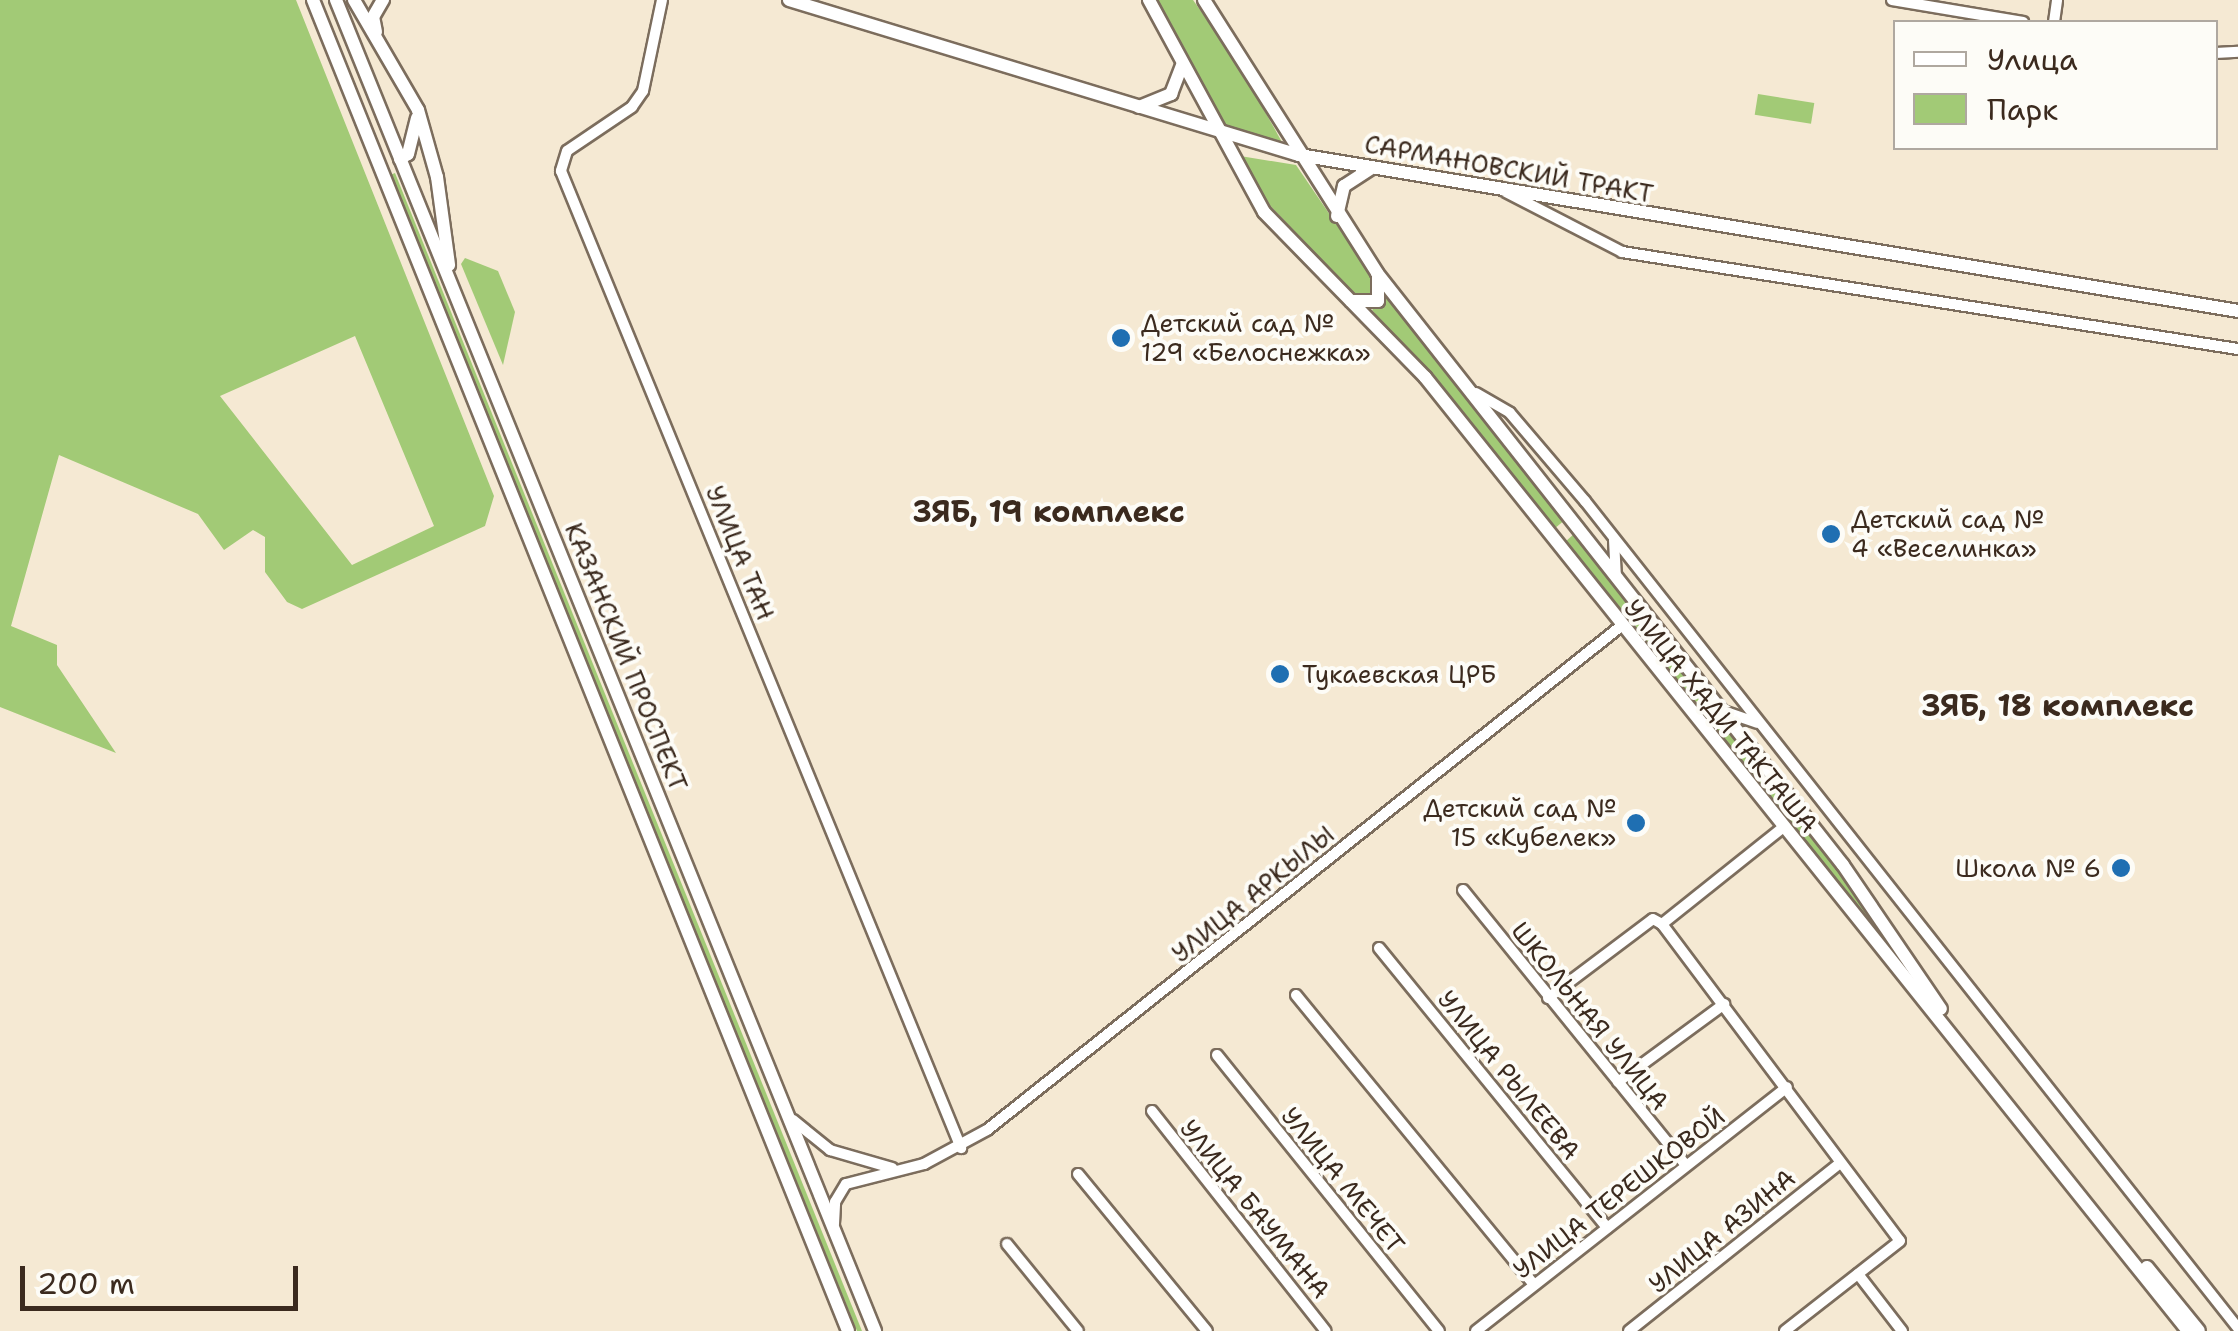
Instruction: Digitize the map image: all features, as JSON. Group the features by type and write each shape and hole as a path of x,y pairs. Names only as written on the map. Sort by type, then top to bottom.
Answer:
{"main road":[{"name":"КАЗАНСКИЙ ПРОСПЕКТ","path":"312,0 848,1331"},
{"name":"КАЗАНСКИЙ ПРОСПЕКТ","path":"336,0 875,1331"},
{"path":"354,0 418,110 438,177 451,283"},
{"path":"382,48 374,17 383,0"},
{"name":"САРМАНОВСКИЙ ТРАКТ","path":"789,0 1216,134 1299,155 2238,311"},
{"name":"УЛИЦА ХАДИ ТАКТАША","path":"1149,0 1216,134 1264,212 1426,377 1781,829 2187,1331"},
{"name":"УЛИЦА ХАДИ ТАКТАША","path":"1204,0 1242,52 1299,155 1377,274 1476,393 1843,865 1937,1004 2199,1331"},
{"path":"1136,108 1171,94 1182,65"},
{"path":"363,126 383,157 400,159 416,132 418,110"},
{"path":"1337,216 1344,186 1372,168"},
{"path":"1349,300 1364,306 1378,300 1377,274"},
{"path":"1557,546 1564,529 1584,532"},
{"path":"1686,708 1702,706 1707,690"}],"street":[{"name":"УЛИЦА ТАН","path":"662,0 643,91 632,107 567,151 561,170 960,1148"},
{"path":"1892,0 2011,20"},
{"path":"1502,190 1622,252 2238,349"},
{"path":"1476,393 1510,413 1614,540 2238,1328"},
{"path":"1614,540 1616,574"},
{"name":"УЛИЦА АРКЫЛЫ","path":"834,1230 835,1202 846,1184 960,1148 1620,626"},
{"path":"1723,710 1758,723"},
{"path":"1548,998 1781,829"},
{"name":"ШКОЛЬНАЯ УЛИЦА","path":"1463,890 1686,1165"},
{"path":"1658,921 1787,1086 1900,1241 1785,1331"},
{"name":"УЛИЦА РЫЛЕЕВА","path":"1379,948 1607,1228"},
{"path":"1296,995 1534,1285"},
{"path":"1618,1082 1724,1004"},
{"name":"УЛИЦА МЕЧЕТ","path":"1217,1055 1438,1331"},
{"name":"УЛИЦА ТЕРЕШКОВОЙ","path":"1476,1331 1787,1086"},
{"path":"783,1108 830,1150 898,1169"},
{"name":"УЛИЦА БАУМАНА","path":"1152,1111 1326,1331"},
{"name":"УЛИЦА АЗИНА","path":"1629,1331 1840,1162"},
{"path":"1078,1174 1206,1331"},
{"path":"1007,1244 1078,1331"},
{"path":"1858,1274 1902,1331"}],"green space":[{"path":"0,0 296,0 494,496 485,526 302,609 287,602 265,572 265,537 253,530 224,550 198,514 59,455 11,626 57,645 57,665 116,753 0,707","holes":["355,336 434,526 352,565 220,396"]},
{"path":"1154,0 1193,0 1237,61 1283,144 1218,124"},
{"path":"1758,94 1814,103 1811,124 1755,115"},
{"path":"1234,155 1296,165 1373,278 1374,293 1360,297 1350,290 1259,194"},
{"path":"395,173 862,1331 857,1331 390,175"},
{"path":"465,258 498,271 515,312 503,365 461,264"},
{"path":"1388,296 1566,519 1554,529 1372,310"},
{"path":"1575,533 1702,693 1700,700 1693,703 1565,542"},
{"path":"1710,704 1834,860 1926,995 1698,713"}],"place":[{"name":"Детский сад № 129 «Белоснежка»","path":"1121,338"},
{"name":"Детский сад № 4 «Веселинка»","path":"1831,534"},
{"name":"Тукаевская ЦРБ","path":"1280,674"},
{"name":"Детский сад № 15 «Кубелек»","path":"1636,823"},
{"name":"Школа № 6","path":"2121,868"}],"district":[{"name":"ЗЯБ, 19 комплекс","path":"1049,512"},
{"name":"ЗЯБ, 18 комплекс","path":"2058,706"}]}
